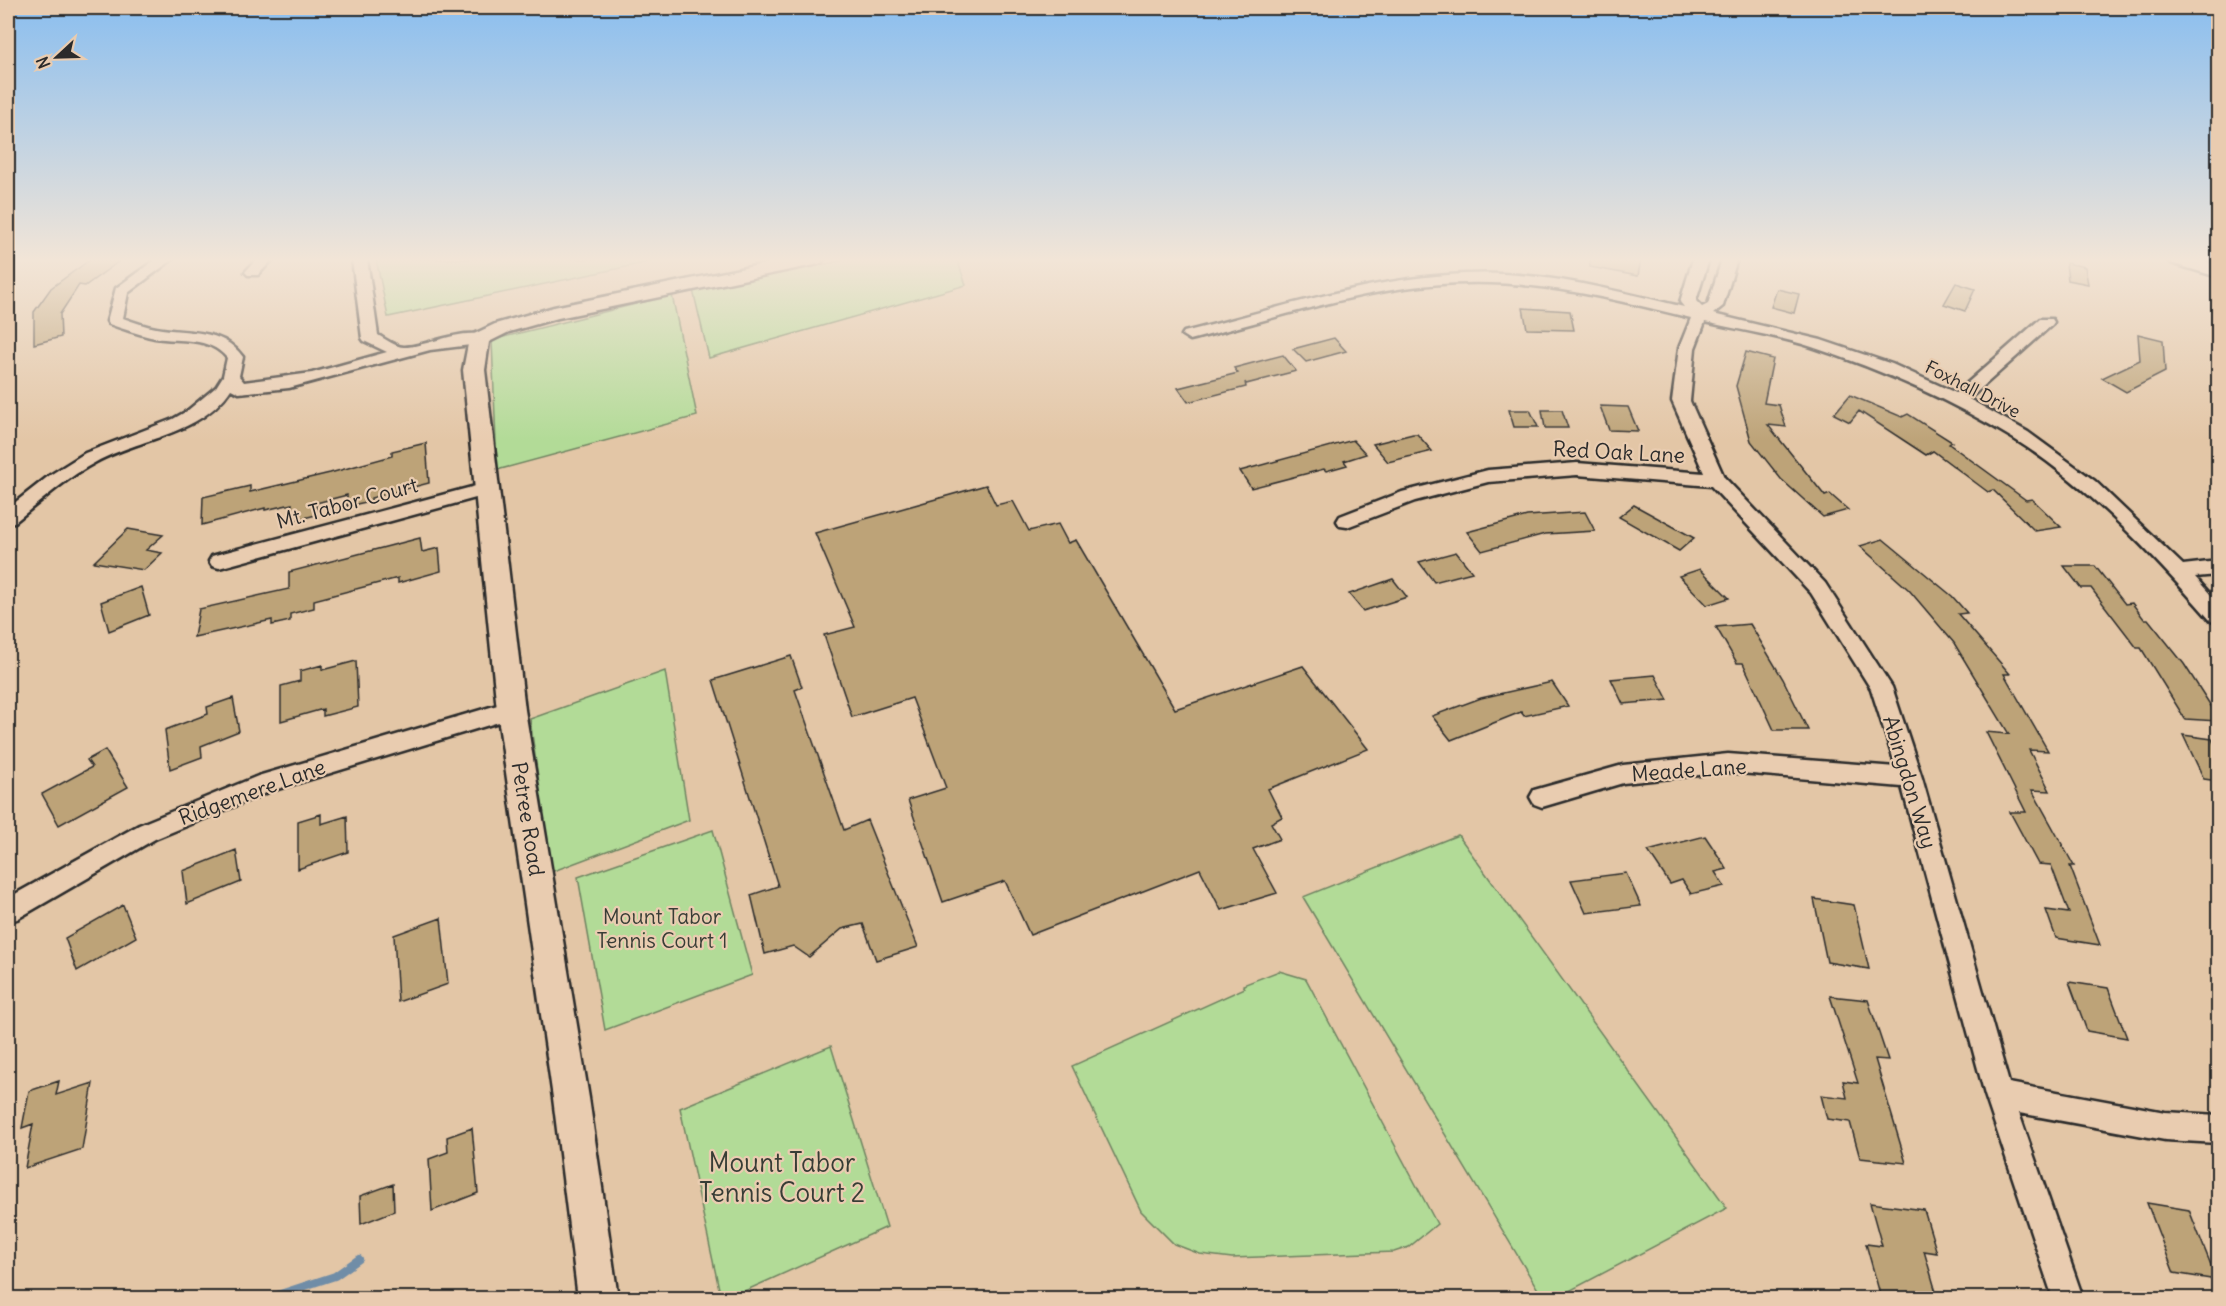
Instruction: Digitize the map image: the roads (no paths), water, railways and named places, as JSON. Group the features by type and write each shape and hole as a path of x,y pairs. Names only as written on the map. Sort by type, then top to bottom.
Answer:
{"street":[{"path":"8,517 56,478 92,457 179,423 193,415 222,390 231,376 235,357 229,347 203,337 154,332 115,320"},
{"path":"367,320 370,338 384,347 402,353"},
{"path":"231,376 239,388 274,387 321,378 430,345 479,339 502,328 532,320"},
{"name":"Foxhall Drive","path":"1190,335 1250,320"},
{"name":"Abingdon Way","path":"1698,320 1687,348 1681,401 1716,480 1818,588 1881,687 1911,777 1999,1095 2068,1299"},
{"name":"Foxhall Drive","path":"1720,320 1815,343 1886,368 1958,400 2022,436 2088,485 2180,572 2218,616"},
{"path":"1958,400 2046,322"},
{"name":"Petree Road","path":"479,339 474,370 511,711 598,1299"},
{"name":"Red Oak Lane","path":"1347,521 1409,496 1488,476 1577,469 1716,480"},
{"name":"Mt. Tabor Court","path":"219,561 487,489"},
{"path":"2180,572 2218,568"},
{"name":"Ridgemere Lane","path":"8,911 147,832 266,783 511,711"},
{"name":"Meade Lane","path":"1542,797 1623,774 1728,763 1911,777"},
{"path":"1999,1095 2165,1126 2218,1129"}],"waterway":[{"path":"268,1298 335,1276 359,1259"}],"park label":[{"name":"Mount Tabor Tennis Court 1","path":"662,928"},
{"name":"Mount Tabor Tennis Court 2","path":"782,1177"}]}
